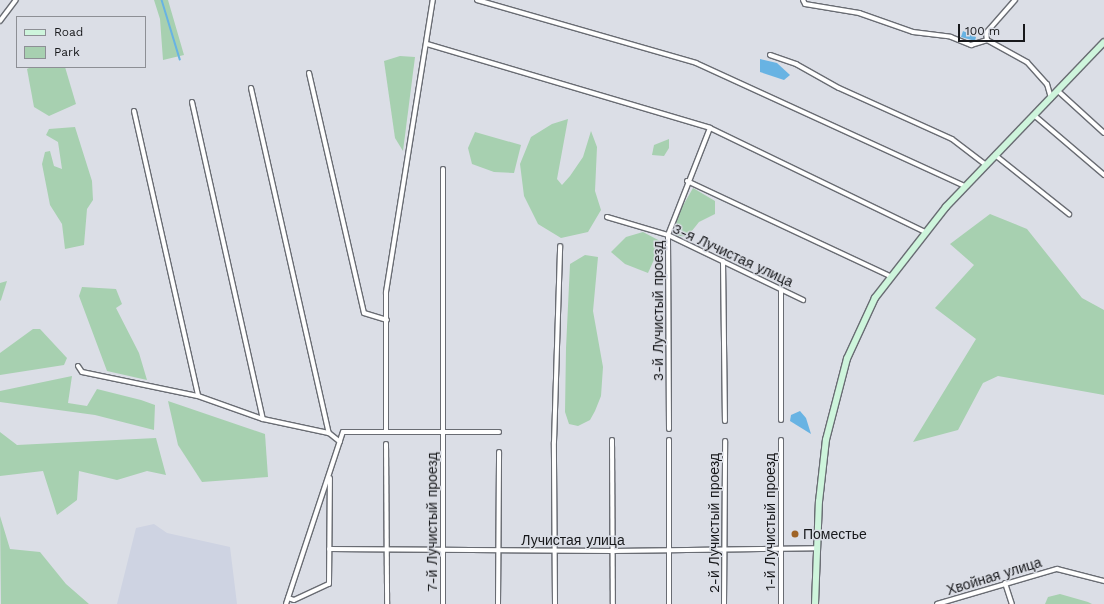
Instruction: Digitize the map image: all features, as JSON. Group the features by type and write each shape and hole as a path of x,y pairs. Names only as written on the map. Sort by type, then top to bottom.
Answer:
{"street":[{"path":"0,21 16,0"},
{"path":"386,430 386,292 434,0"},
{"path":"477,0 696,63 965,186"},
{"path":"803,0 805,4 859,13 913,32 951,37 971,44 987,40 1027,62 1047,84 1051,99"},
{"path":"987,40 986,33 1015,0"},
{"path":"815,604 822,470 834,401 847,359 890,276 925,232 965,186 1035,116 1104,42"},
{"path":"427,44 710,128 925,232"},
{"path":"770,55 796,64 839,88 952,139 986,164"},
{"path":"309,73 364,313 387,320"},
{"path":"251,88 329,433"},
{"path":"1058,92 1104,133"},
{"path":"192,102 263,419"},
{"path":"134,111 198,396"},
{"path":"1035,116 1104,175"},
{"name":"3-й Лучистый проезд","path":"669,429 668,235 687,181 710,128"},
{"path":"995,155 1069,214"},
{"name":"7-й Лучистый проезд","path":"443,169 443,604"},
{"path":"687,181 890,276"},
{"name":"3-я Лучистая улица","path":"607,217 668,235 803,300"},
{"path":"555,604 554,442 560,246"},
{"path":"722,261 725,421"},
{"path":"781,290 781,420"},
{"path":"78,366 82,372 198,396 263,419 329,433 340,442"},
{"path":"286,604 343,432 443,430 499,432"},
{"path":"612,440 613,604"},
{"path":"669,440 669,604"},
{"name":"1-й Лучистый проезд","path":"781,440 781,604"},
{"name":"2-й Лучистый проезд","path":"724,604 725,441"},
{"path":"386,444 388,549 387,604"},
{"path":"498,604 499,452"},
{"path":"288,598 294,600 329,584 330,474"},
{"name":"Лучистая улица","path":"329,549 725,551 817,548"},
{"name":"Хвойная улица","path":"937,604 1057,569 1104,581"},
{"path":"1006,583 1012,604"}],"shaded area":[{"path":"154,524 167,533 230,547 237,604 117,604 136,528"}],"green space":[{"path":"154,0 168,0 184,55 163,60 160,19"},
{"path":"400,56 415,57 403,151 395,138 384,61"},
{"path":"65,68 76,104 49,116 34,107 27,69"},
{"path":"568,119 557,179 562,185 570,176 583,157 591,131 597,147 595,191 601,210 588,232 561,238 538,224 524,196 520,164 531,137 552,124"},
{"path":"75,127 92,181 93,200 87,209 84,245 65,249 62,224 50,205 42,164 45,152 50,151 54,166 62,169 58,142 46,135 49,129"},
{"path":"475,132 521,145 514,173 494,172 472,164 468,148"},
{"path":"669,139 669,148 664,156 652,155 654,145"},
{"path":"693,188 715,201 715,214 699,222 687,237 675,235 677,216"},
{"path":"990,214 1027,229 1082,298 1104,310 1104,395 998,376 983,383 958,430 913,442 976,339 935,308 974,265 950,244"},
{"path":"643,232 662,242 648,273 625,264 611,252 626,237"},
{"path":"585,255 598,257 593,311 603,367 601,396 595,411 590,420 578,426 569,424 565,412 566,348 570,264"},
{"path":"7,281 1,300 0,301 0,283"},
{"path":"82,287 116,289 122,304 116,308 139,353 147,380 107,371 79,296"},
{"path":"33,329 40,329 67,358 64,365 0,375 0,353"},
{"path":"72,376 68,403 87,406 97,389 141,400 155,405 154,430 95,415 0,402 0,391"},
{"path":"168,401 265,434 268,477 202,482 178,445"},
{"path":"0,432 17,445 156,438 166,475 147,471 117,480 79,471 77,500 57,515 43,471 0,476"},
{"path":"0,516 10,549 40,552 66,584 89,604 1,604"},
{"path":"1060,594 1092,604 1045,604 1048,597"}],"water":[{"path":"963,31 976,37 975,41 961,37"},
{"path":"760,59 777,63 790,75 784,80 760,72"},
{"path":"800,411 806,418 811,434 790,421 791,415"}],"waterway":[{"path":"162,0 180,59"}],"place":[{"name":"Поместье","path":"795,534"}]}
